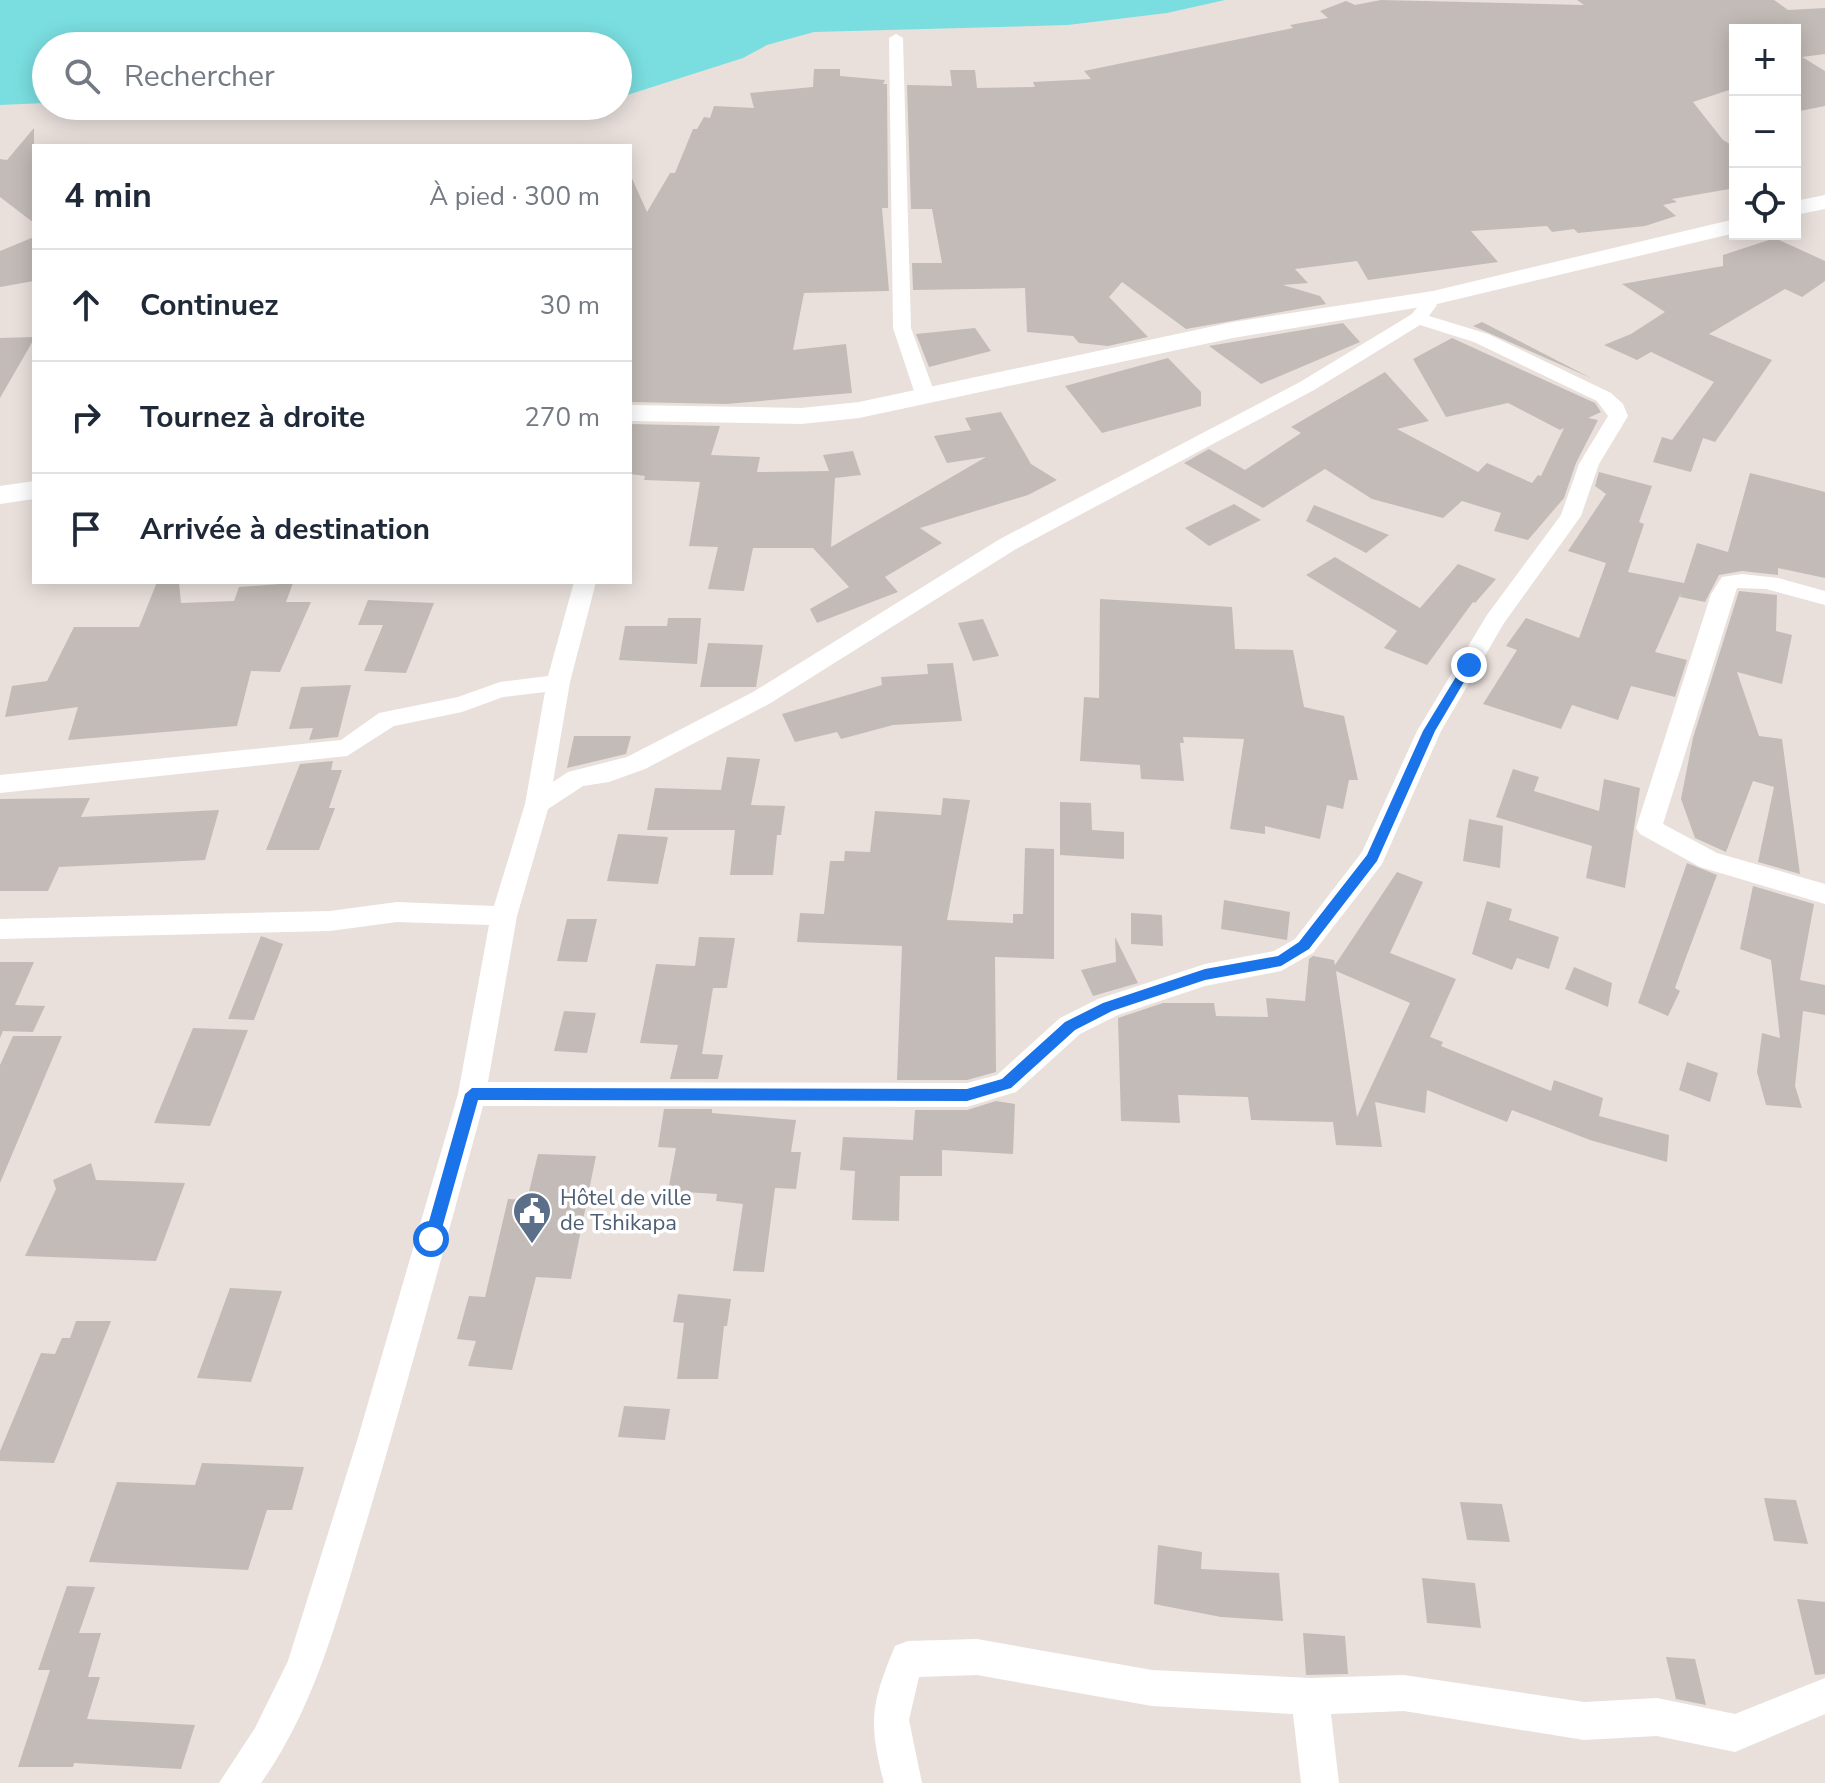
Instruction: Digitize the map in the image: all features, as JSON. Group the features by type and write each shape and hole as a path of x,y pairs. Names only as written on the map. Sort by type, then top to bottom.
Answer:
{"main road":[{"path":"1801,207 1825,202"},
{"path":"632,413 801,416 859,410 1233,330 1426,308 1606,254 1729,228"},
{"path":"0,495 32,490"}],"street":[{"path":"896,38 902,328 925,394"},
{"path":"472,1094 967,1095 1006,1084 1070,1026 1108,1007 1205,975 1281,960 1304,946 1373,857 1429,731 1495,620 1571,516 1589,464 1618,416 1616,408 1604,397 1426,308 1307,386 1008,544 761,698 636,763 609,773 577,778 537,804"},
{"path":"1825,598 1777,585 1741,580 1730,582 1722,594 1649,828 1709,860 1825,894"},
{"path":"238,1783 268,1741 304,1667 374,1441 472,1094 504,916 537,804 558,682 584,584"},
{"path":"0,784 347,748 387,719 462,704 500,690 558,682"},
{"path":"0,929 330,921 397,912 504,916"},
{"path":"903,1783 888,1729 894,1696 908,1659 977,1657 1152,1688 1310,1696 1404,1693 1584,1721 1657,1717 1735,1733 1825,1696"},
{"path":"1310,1696 1320,1783"}],"water":[{"path":"0,0 1225,0 1167,13 1068,25 814,32 767,45 743,58 632,94 632,32 32,32 32,104 0,105"}],"building":[{"path":"1381,0 1584,5 1577,0 1774,0 1788,10 1825,8 1825,54 1802,57 1825,71 1825,106 1801,111 1801,24 1729,24 1729,90 1693,102 1729,144 1729,189 1672,199 1677,202 1663,205 1676,216 1645,226 1578,233 1574,229 1552,232 1547,226 1471,231 1498,262 1368,280 1357,261 1295,269 1308,283 1283,285 1320,296 1326,304 1186,329 1122,282 1109,297 1148,337 1108,346 1079,343 1073,336 1027,332 1025,288 913,290 912,263 942,263 932,209 911,209 907,85 952,86 950,70 975,70 977,88 1035,87 1033,82 1091,79 1084,71 1293,28 1290,25 1328,18 1320,11 1346,1 1355,5"},
{"path":"814,69 840,69 840,76 885,80 883,84 887,84 888,208 882,208 889,291 804,293 793,350 846,344 852,393 726,404 632,402 632,178 647,212 670,173 675,173 693,129 697,129 704,117 710,118 714,106 754,108 750,93 813,87"},
{"path":"34,128 32,221 0,197 0,159 7,160"},
{"path":"32,238 32,281 0,287 0,251"},
{"path":"1769,240 1779,240 1825,261 1825,281 1802,297 1785,289 1709,334 1772,360 1715,442 1703,438 1691,472 1653,462 1662,437 1672,440 1714,382 1651,352 1637,360 1604,345 1631,334 1665,312 1622,284 1723,266 1723,255"},
{"path":"1482,322 1591,378 1473,326"},
{"path":"1343,323 1360,342 1261,384 1209,346"},
{"path":"975,328 991,351 929,367 916,334"},
{"path":"32,337 32,342 0,398 0,338"},
{"path":"1452,338 1595,403 1601,412 1588,418 1598,420 1576,463 1564,498 1528,540 1494,531 1501,513 1462,501 1443,518 1372,499 1325,469 1263,508 1184,463 1209,449 1245,470 1301,433 1291,427 1385,372 1429,421 1397,429 1478,472 1487,463 1532,483 1538,475 1541,476 1564,428 1560,430 1508,403 1446,417 1413,359"},
{"path":"1168,358 1201,392 1201,406 1102,433 1065,386"},
{"path":"1001,412 1031,464 1057,480 1028,495 920,528 942,543 885,577 898,592 817,623 810,609 849,587 813,548 753,548 744,591 708,589 718,547 689,546 700,482 644,480 645,476 632,474 632,424 720,426 711,455 760,457 757,472 829,471 823,455 853,451 861,475 835,478 831,547 986,457 947,463 934,436 971,430 965,418"},
{"path":"1599,472 1652,486 1639,522 1644,524 1628,572 1684,583 1697,543 1728,552 1750,473 1825,492 1825,578 1778,568 1778,575 1742,571 1719,575 1705,602 1680,597 1681,593 1655,652 1687,660 1675,697 1631,686 1618,720 1572,705 1561,729 1483,704 1517,650 1506,646 1526,618 1579,638 1606,563 1568,551 1606,494 1595,486"},
{"path":"1234,504 1261,520 1209,546 1185,528"},
{"path":"1314,505 1389,535 1366,553 1306,521"},
{"path":"1335,557 1420,608 1458,564 1496,579 1473,602 1427,665 1384,648 1397,631 1306,575"},
{"path":"156,584 179,584 181,603 234,601 239,587 280,584 293,584 286,602 311,602 280,672 251,671 237,726 68,740 78,707 5,717 12,686 47,681 74,627 139,627"},
{"path":"1739,591 1777,595 1776,631 1792,635 1782,684 1737,672 1759,736 1782,739 1800,874 1758,862 1774,787 1753,781 1726,852 1695,838 1681,799 1693,738"},
{"path":"1100,599 1232,607 1235,649 1293,650 1304,707 1344,716 1358,780 1349,780 1343,809 1327,805 1320,839 1265,826 1265,834 1230,829 1244,739 1183,737 1184,743 1180,743 1184,781 1141,779 1140,765 1080,761 1084,697 1099,698"},
{"path":"368,600 434,603 406,673 364,671 383,625 358,625"},
{"path":"668,618 701,618 697,664 619,660 625,626 667,626"},
{"path":"983,619 999,656 973,661 958,623"},
{"path":"708,643 763,645 756,687 700,687"},
{"path":"953,663 962,721 893,725 841,739 837,732 795,742 782,714 882,685 881,677 928,674 927,664"},
{"path":"351,685 338,737 309,740 313,728 289,729 301,687"},
{"path":"574,736 631,736 626,754 567,768"},
{"path":"727,757 760,759 751,805 785,806 781,835 777,835 773,875 730,875 735,830 647,830 655,788 721,790"},
{"path":"333,761 331,770 342,770 329,808 335,808 319,850 266,850 300,764"},
{"path":"1513,769 1539,777 1534,791 1599,811 1604,779 1640,788 1625,888 1586,878 1592,846 1496,817"},
{"path":"90,798 81,817 219,810 205,860 59,867 48,891 0,891 0,799"},
{"path":"943,798 970,800 947,920 1013,923 1013,914 1023,914 1025,848 1054,849 1054,959 995,957 996,1072 967,1080 897,1080 902,946 797,942 800,913 824,914 830,861 844,861 845,851 870,852 875,811 941,815"},
{"path":"1060,802 1091,803 1092,830 1124,832 1124,859 1060,855"},
{"path":"1469,819 1503,826 1500,868 1463,861"},
{"path":"618,834 668,837 658,884 607,881"},
{"path":"1687,863 1717,875 1675,988 1680,991 1668,1016 1638,1003"},
{"path":"1397,872 1423,882 1390,953 1456,979 1430,1037 1443,1042 1441,1046 1551,1091 1554,1080 1603,1098 1599,1116 1669,1135 1667,1162 1590,1140 1512,1110 1507,1122 1427,1090 1425,1113 1375,1102 1382,1147 1336,1145 1333,1122 1251,1120 1248,1097 1178,1095 1180,1123 1121,1121 1118,1018 1163,1003 1214,1003 1216,1016 1268,1017 1266,998 1305,1001 1309,959 1313,956 1334,960 1335,965","holes":["1336,971 1410,1003 1357,1117"]},
{"path":"1753,886 1814,904 1800,980 1825,985 1825,1015 1803,1011 1795,1086 1802,1108 1766,1105 1757,1072 1762,1033 1780,1038 1771,960 1740,949"},
{"path":"1224,900 1290,912 1287,940 1221,929"},
{"path":"1487,901 1512,909 1509,920 1559,937 1549,969 1517,958 1512,970 1472,954"},
{"path":"1131,913 1162,915 1163,946 1131,944"},
{"path":"567,919 597,919 587,962 557,961"},
{"path":"261,936 283,944 254,1020 228,1019"},
{"path":"699,937 735,938 727,988 713,988 702,1054 723,1055 718,1079 670,1079 678,1045 640,1043 656,964 695,966"},
{"path":"1115,937 1138,983 1093,996 1081,970 1116,962"},
{"path":"0,962 34,962 15,1005 45,1006 33,1032 3,1031 0,1038"},
{"path":"1574,967 1612,983 1608,1007 1565,989"},
{"path":"564,1011 596,1013 587,1053 554,1051"},
{"path":"193,1028 248,1030 210,1126 154,1123"},
{"path":"13,1036 62,1036 0,1183 0,1065"},
{"path":"1687,1062 1718,1073 1710,1102 1679,1090"},
{"path":"996,1101 1015,1104 1013,1154 942,1150 942,1176 900,1176 899,1221 852,1220 855,1171 840,1170 843,1137 913,1140 915,1110 967,1110"},
{"path":"664,1109 712,1109 712,1113 796,1120 791,1152 801,1152 796,1189 775,1188 764,1272 733,1271 743,1204 716,1201 717,1194 668,1191 676,1148 658,1147"},
{"path":"538,1154 596,1156 571,1279 536,1277 512,1370 468,1366 476,1341 457,1339 469,1296 485,1297 508,1199 527,1200"},
{"path":"91,1163 96,1180 185,1183 156,1261 25,1256 56,1189 53,1180"},
{"path":"230,1288 282,1291 251,1382 197,1378"},
{"path":"678,1294 731,1299 727,1326 724,1326 718,1379 677,1379 684,1323 673,1322"},
{"path":"76,1321 111,1321 54,1463 0,1461 0,1451 41,1353 55,1354 62,1338 70,1338"},
{"path":"624,1406 670,1409 665,1440 618,1437"},
{"path":"202,1463 304,1467 292,1510 267,1510 248,1570 89,1562 117,1482 195,1485"},
{"path":"1764,1498 1796,1500 1808,1544 1774,1541"},
{"path":"1460,1502 1502,1504 1510,1542 1467,1540"},
{"path":"1158,1545 1202,1552 1201,1569 1279,1573 1283,1621 1221,1617 1154,1604"},
{"path":"1422,1578 1475,1583 1481,1628 1427,1623"},
{"path":"67,1586 95,1587 79,1633 101,1633 88,1677 100,1677 87,1719 195,1725 181,1769 74,1763 73,1767 18,1767 50,1670 38,1670"},
{"path":"1797,1599 1825,1602 1825,1674 1815,1675"},
{"path":"1303,1633 1345,1636 1348,1674 1306,1675"},
{"path":"1666,1657 1695,1659 1706,1705 1676,1699"}],"place":[{"name":"Hôtel de ville de Tshikapa","path":"532,1245"}],"route":[{"path":"431,1239 472,1094 798,1092 967,1095 1006,1084 1070,1026 1108,1007 1205,975 1281,960 1304,946 1373,857 1429,731 1469,665"}]}
